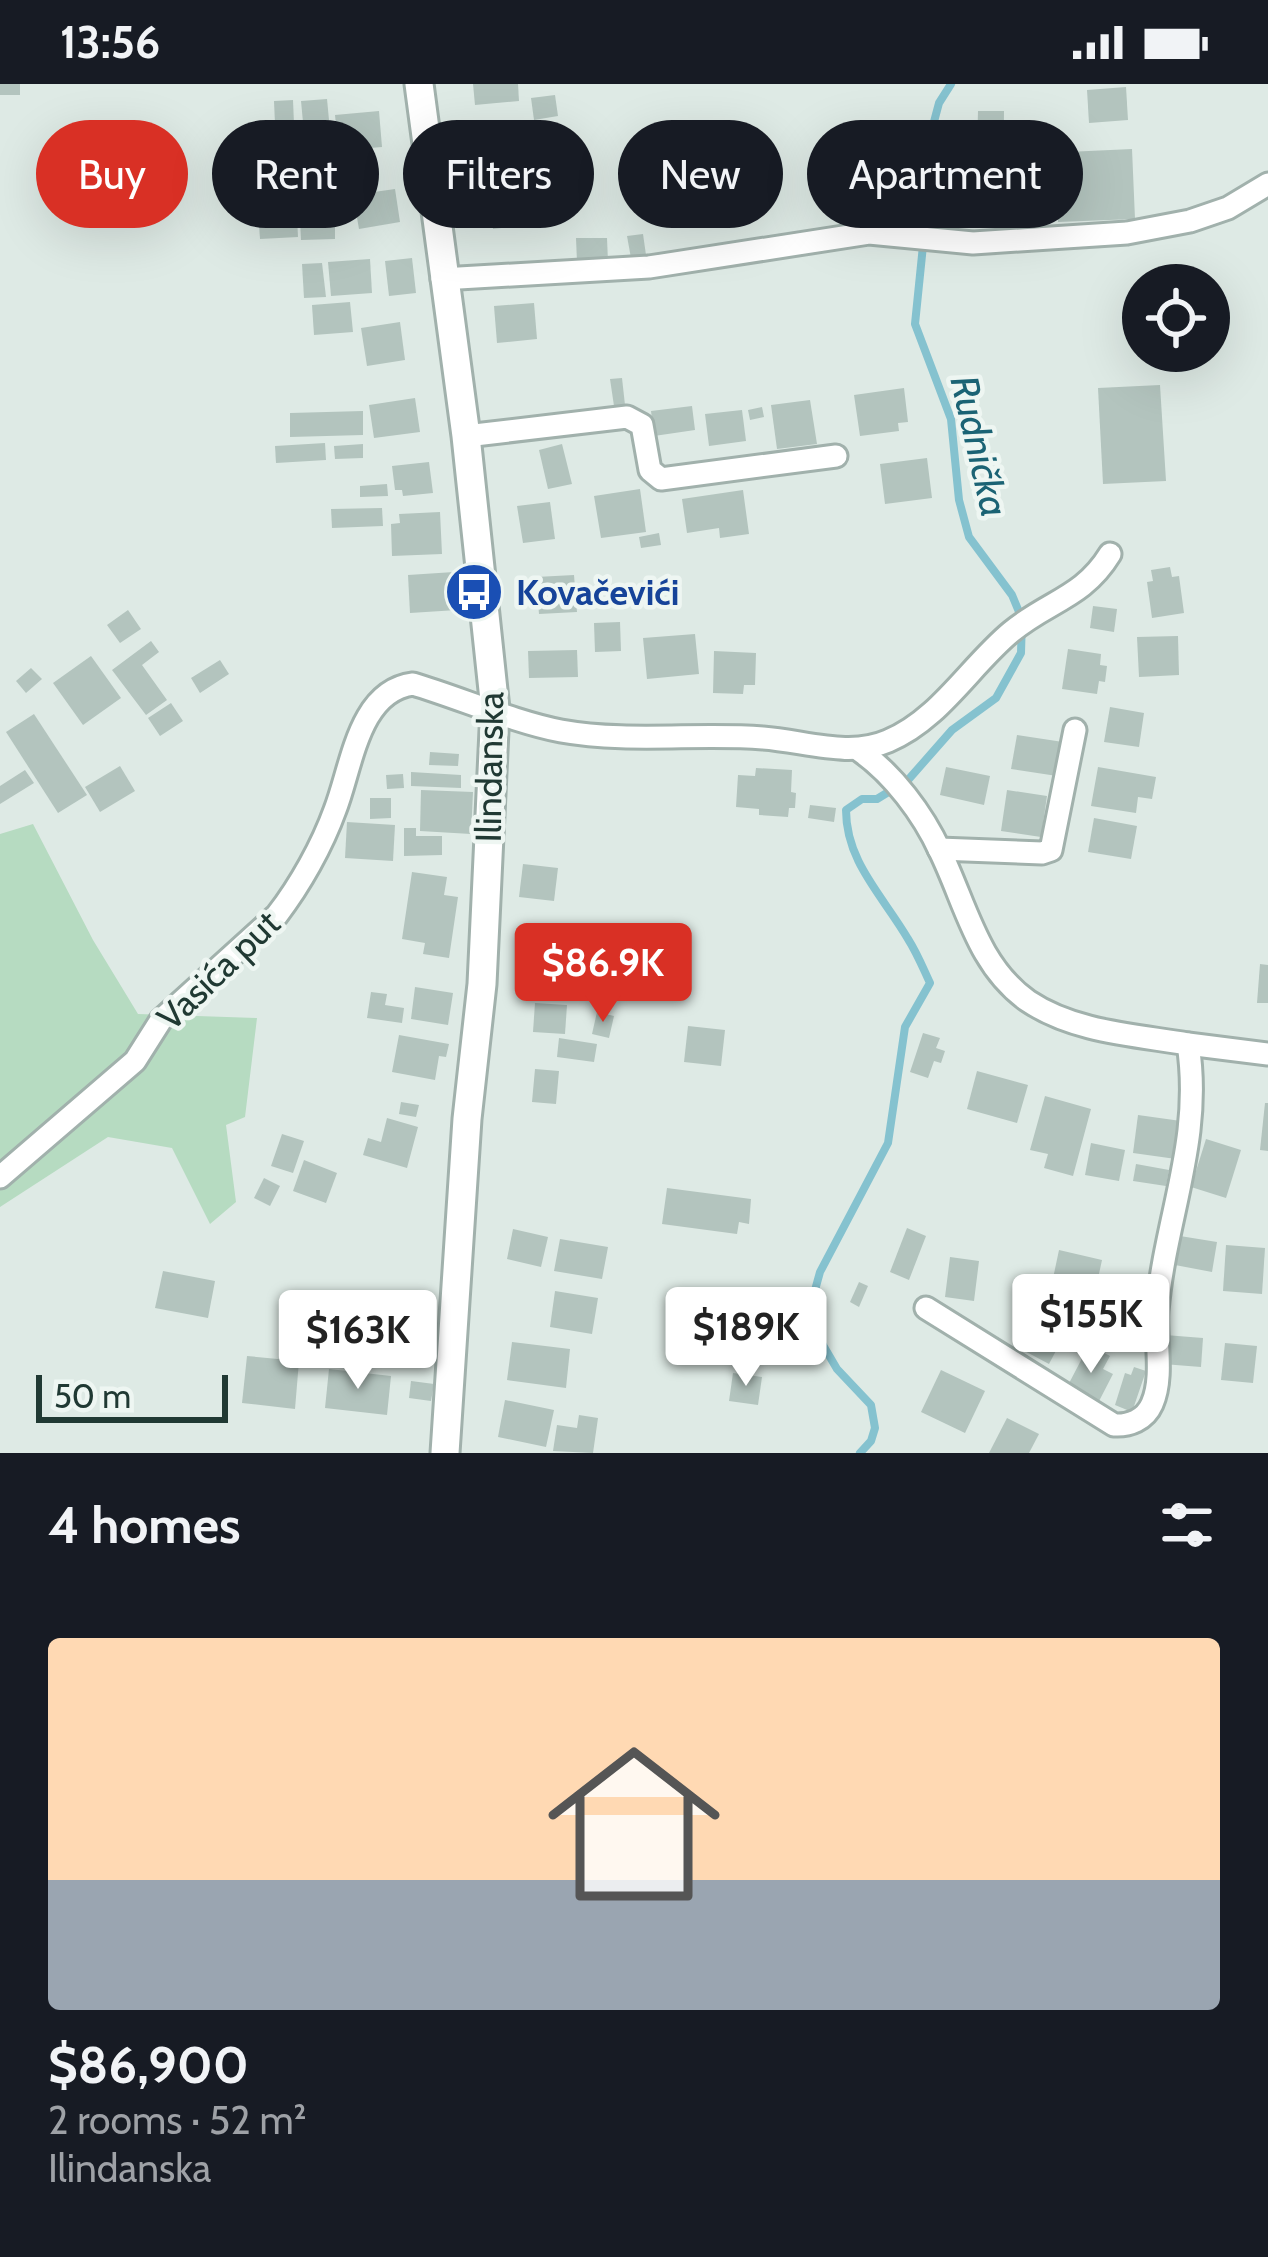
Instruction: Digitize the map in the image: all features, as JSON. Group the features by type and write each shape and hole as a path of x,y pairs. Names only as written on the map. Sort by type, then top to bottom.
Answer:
{"street":[{"name":"Ilindanska","path":"419,84 466,436 495,709 482,984 467,1119 445,1453"},
{"path":"442,279 649,267 869,233 1007,243 1126,233 1228,208 1268,184"},
{"path":"466,436 628,417 642,425 650,470 661,479 836,457"},
{"path":"1110,554 1090,582 1012,631 925,718 890,740 860,751 890,777 906,799 939,849 985,955 1029,1002 1083,1026 1268,1054"},
{"name":"Vasića put","path":"0,1177 122,1074 161,1020 277,915 334,814 367,718 396,686 413,684 562,731 639,737 758,737 860,751"},
{"path":"939,849 1052,850 1075,730"},
{"path":"926,1308 1114,1425 1132,1424 1146,1412 1154,1394 1157,1310 1194,1103 1188,1044"}],"green space":[{"path":"33,824 138,1014 257,1018 245,1117 226,1125 236,1202 210,1224 172,1148 108,1137 0,1207 0,834"}],"building":[{"path":"0,84 20,84 20,95 0,95"},
{"path":"473,84 518,84 519,101 475,105"},
{"path":"1126,87 1128,120 1089,123 1087,90"},
{"path":"555,95 558,116 534,120 531,98"},
{"path":"327,99 329,120 303,120 301,101"},
{"path":"293,100 294,120 275,120 274,101"},
{"path":"379,111 382,147 379,120 336,120 335,115"},
{"path":"978,111 1004,111 1004,120 978,120"},
{"path":"1132,149 1135,219 1083,221 1083,151"},
{"path":"395,189 400,222 379,226 379,191"},
{"path":"259,228 298,228 298,237 260,239"},
{"path":"300,228 335,228 335,239 301,240"},
{"path":"643,234 646,255 631,258 627,236"},
{"path":"576,238 607,238 608,262 577,262"},
{"path":"412,258 416,293 389,296 385,261"},
{"path":"370,259 372,293 331,296 328,262"},
{"path":"322,263 326,297 304,298 302,264"},
{"path":"350,302 353,332 314,335 312,305"},
{"path":"534,303 537,339 497,343 494,306"},
{"path":"400,322 405,360 367,366 361,328"},
{"path":"622,378 625,405 614,406 610,379"},
{"path":"1160,385 1166,481 1103,484 1098,388"},
{"path":"904,388 908,422 898,423 899,431 860,436 854,395"},
{"path":"415,398 420,432 374,438 369,405"},
{"path":"810,400 817,444 777,449 771,405"},
{"path":"692,406 695,430 654,436 651,411"},
{"path":"762,407 764,417 750,420 748,410"},
{"path":"742,410 746,441 709,446 705,414"},
{"path":"363,411 363,435 290,437 290,413"},
{"path":"325,443 326,460 276,463 275,446"},
{"path":"363,444 363,458 335,459 334,446"},
{"path":"562,444 572,484 548,489 539,450"},
{"path":"927,458 932,498 885,504 880,464"},
{"path":"429,462 433,493 403,496 402,490 395,490 392,466"},
{"path":"387,484 388,496 360,497 360,486"},
{"path":"640,489 646,532 601,538 594,496"},
{"path":"743,490 749,534 720,538 719,528 687,533 682,499"},
{"path":"550,502 555,539 523,543 517,506"},
{"path":"382,508 383,526 332,528 331,509"},
{"path":"440,512 442,554 392,556 391,524 400,523 399,514"},
{"path":"659,533 661,545 641,548 639,537"},
{"path":"1170,567 1172,577 1179,576 1184,613 1152,618 1147,582 1153,581 1151,570"},
{"path":"454,572 457,610 410,613 408,575"},
{"path":"574,575 577,612 539,614 536,577"},
{"path":"1093,606 1117,609 1114,632 1090,628"},
{"path":"128,610 141,629 120,643 107,625"},
{"path":"620,622 621,651 595,652 594,623"},
{"path":"695,634 699,674 647,679 643,638"},
{"path":"1178,636 1179,675 1139,677 1137,637"},
{"path":"151,641 159,652 142,665 167,700 146,715 112,670"},
{"path":"1068,649 1101,654 1100,665 1107,666 1097,694 1062,689"},
{"path":"577,650 578,677 529,678 528,651"},
{"path":"714,651 756,653 755,685 744,685 743,694 713,693"},
{"path":"91,656 121,698 83,725 53,683"},
{"path":"220,660 229,674 200,693 191,678"},
{"path":"31,668 42,679 26,693 16,681"},
{"path":"171,703 183,721 160,736 148,718"},
{"path":"1110,707 1144,713 1139,747 1104,742"},
{"path":"34,714 87,795 58,813 6,732"},
{"path":"1017,735 1063,742 1057,776 1011,769"},
{"path":"430,752 459,754 458,766 429,765"},
{"path":"120,766 135,791 100,812 85,787"},
{"path":"946,767 990,776 984,805 940,795"},
{"path":"1098,767 1156,777 1152,799 1138,797 1136,813 1091,806"},
{"path":"756,768 792,770 795,808 789,808 788,817 736,807 738,775 755,776"},
{"path":"25,770 34,783 0,804 0,786"},
{"path":"411,772 461,775 461,788 411,786"},
{"path":"403,774 404,788 387,789 386,775"},
{"path":"421,790 473,792 471,834 420,831"},
{"path":"1007,790 1047,796 1041,837 1001,831"},
{"path":"370,798 391,798 391,818 370,819"},
{"path":"810,805 836,808 834,822 808,818"},
{"path":"1094,818 1137,826 1131,859 1088,852"},
{"path":"347,822 395,825 393,861 345,858"},
{"path":"404,828 416,828 416,836 442,836 442,855 404,856"},
{"path":"523,864 558,868 554,901 519,897"},
{"path":"412,872 447,877 444,895 458,897 449,958 423,954 425,943 402,939"},
{"path":"1260,964 1268,965 1268,1003 1257,1003"},
{"path":"415,987 453,993 448,1025 411,1019"},
{"path":"371,992 387,994 385,1005 404,1008 402,1023 367,1018"},
{"path":"535,1003 567,1005 565,1034 533,1032"},
{"path":"597,1012 614,1016 609,1038 592,1034"},
{"path":"688,1026 725,1030 721,1066 684,1062"},
{"path":"923,1033 940,1038 936,1048 945,1051 941,1063 934,1061 928,1078 910,1072"},
{"path":"399,1035 449,1044 446,1057 439,1056 435,1080 392,1072"},
{"path":"559,1038 597,1044 594,1062 557,1057"},
{"path":"535,1069 559,1071 556,1104 532,1102"},
{"path":"977,1071 1028,1085 1017,1123 967,1109"},
{"path":"1045,1096 1091,1109 1073,1176 1044,1168 1048,1154 1030,1150"},
{"path":"401,1102 419,1105 416,1117 399,1114"},
{"path":"1268,1103 1268,1151 1260,1150"},
{"path":"1138,1115 1181,1121 1176,1159 1133,1153"},
{"path":"387,1118 418,1127 407,1168 363,1155 368,1138 381,1142"},
{"path":"282,1134 304,1141 293,1173 271,1166"},
{"path":"1206,1139 1241,1150 1226,1198 1191,1187"},
{"path":"1091,1143 1125,1150 1119,1181 1085,1175"},
{"path":"304,1160 337,1173 326,1203 293,1191"},
{"path":"1136,1164 1169,1170 1166,1186 1133,1181"},
{"path":"264,1178 280,1186 270,1206 254,1198"},
{"path":"667,1188 751,1199 749,1224 739,1222 737,1234 662,1224"},
{"path":"907,1228 926,1236 909,1280 890,1272"},
{"path":"513,1229 548,1237 541,1267 507,1259"},
{"path":"1180,1236 1217,1242 1212,1272 1175,1265"},
{"path":"560,1239 608,1247 602,1279 554,1271"},
{"path":"1226,1245 1265,1248 1262,1294 1223,1291"},
{"path":"1059,1250 1102,1260 1095,1292 1052,1283"},
{"path":"950,1257 979,1261 974,1301 945,1297"},
{"path":"163,1271 215,1281 208,1318 155,1308"},
{"path":"859,1282 868,1286 859,1307 850,1302"},
{"path":"555,1291 598,1298 592,1334 550,1327"},
{"path":"337,1305 415,1320 409,1356 351,1345 349,1351 329,1347"},
{"path":"1039,1310 1069,1326 1049,1364 1019,1348"},
{"path":"1165,1335 1203,1338 1201,1367 1163,1364"},
{"path":"512,1342 570,1349 566,1388 507,1380"},
{"path":"1225,1343 1257,1346 1253,1383 1221,1380"},
{"path":"1089,1345 1110,1356 1103,1369 1113,1374 1097,1405 1066,1389"},
{"path":"247,1356 299,1361 295,1409 242,1403"},
{"path":"1134,1367 1146,1371 1132,1412 1115,1405 1125,1373 1131,1375"},
{"path":"329,1369 391,1376 387,1415 325,1408"},
{"path":"941,1370 985,1391 965,1433 921,1412"},
{"path":"733,1373 762,1377 758,1405 729,1401"},
{"path":"411,1381 434,1384 431,1401 409,1398"},
{"path":"505,1400 554,1410 546,1447 498,1437"},
{"path":"579,1415 598,1418 593,1453 553,1451 557,1425 577,1428"},
{"path":"1007,1418 1039,1434 1029,1453 989,1453"}],"waterway":[{"name":"Rudnička","path":"860,1453 875,1428 871,1405 837,1369 820,1340 812,1301 820,1272 888,1143 905,1027 930,983 859,862 846,810 862,799 877,799 908,780 952,730 996,698 1021,653 1022,619 1012,595 969,537 959,500 951,419 915,324 925,226 920,174 939,103 951,84"}],"place":[{"name":"Kovačevići","path":"474,592"}]}
